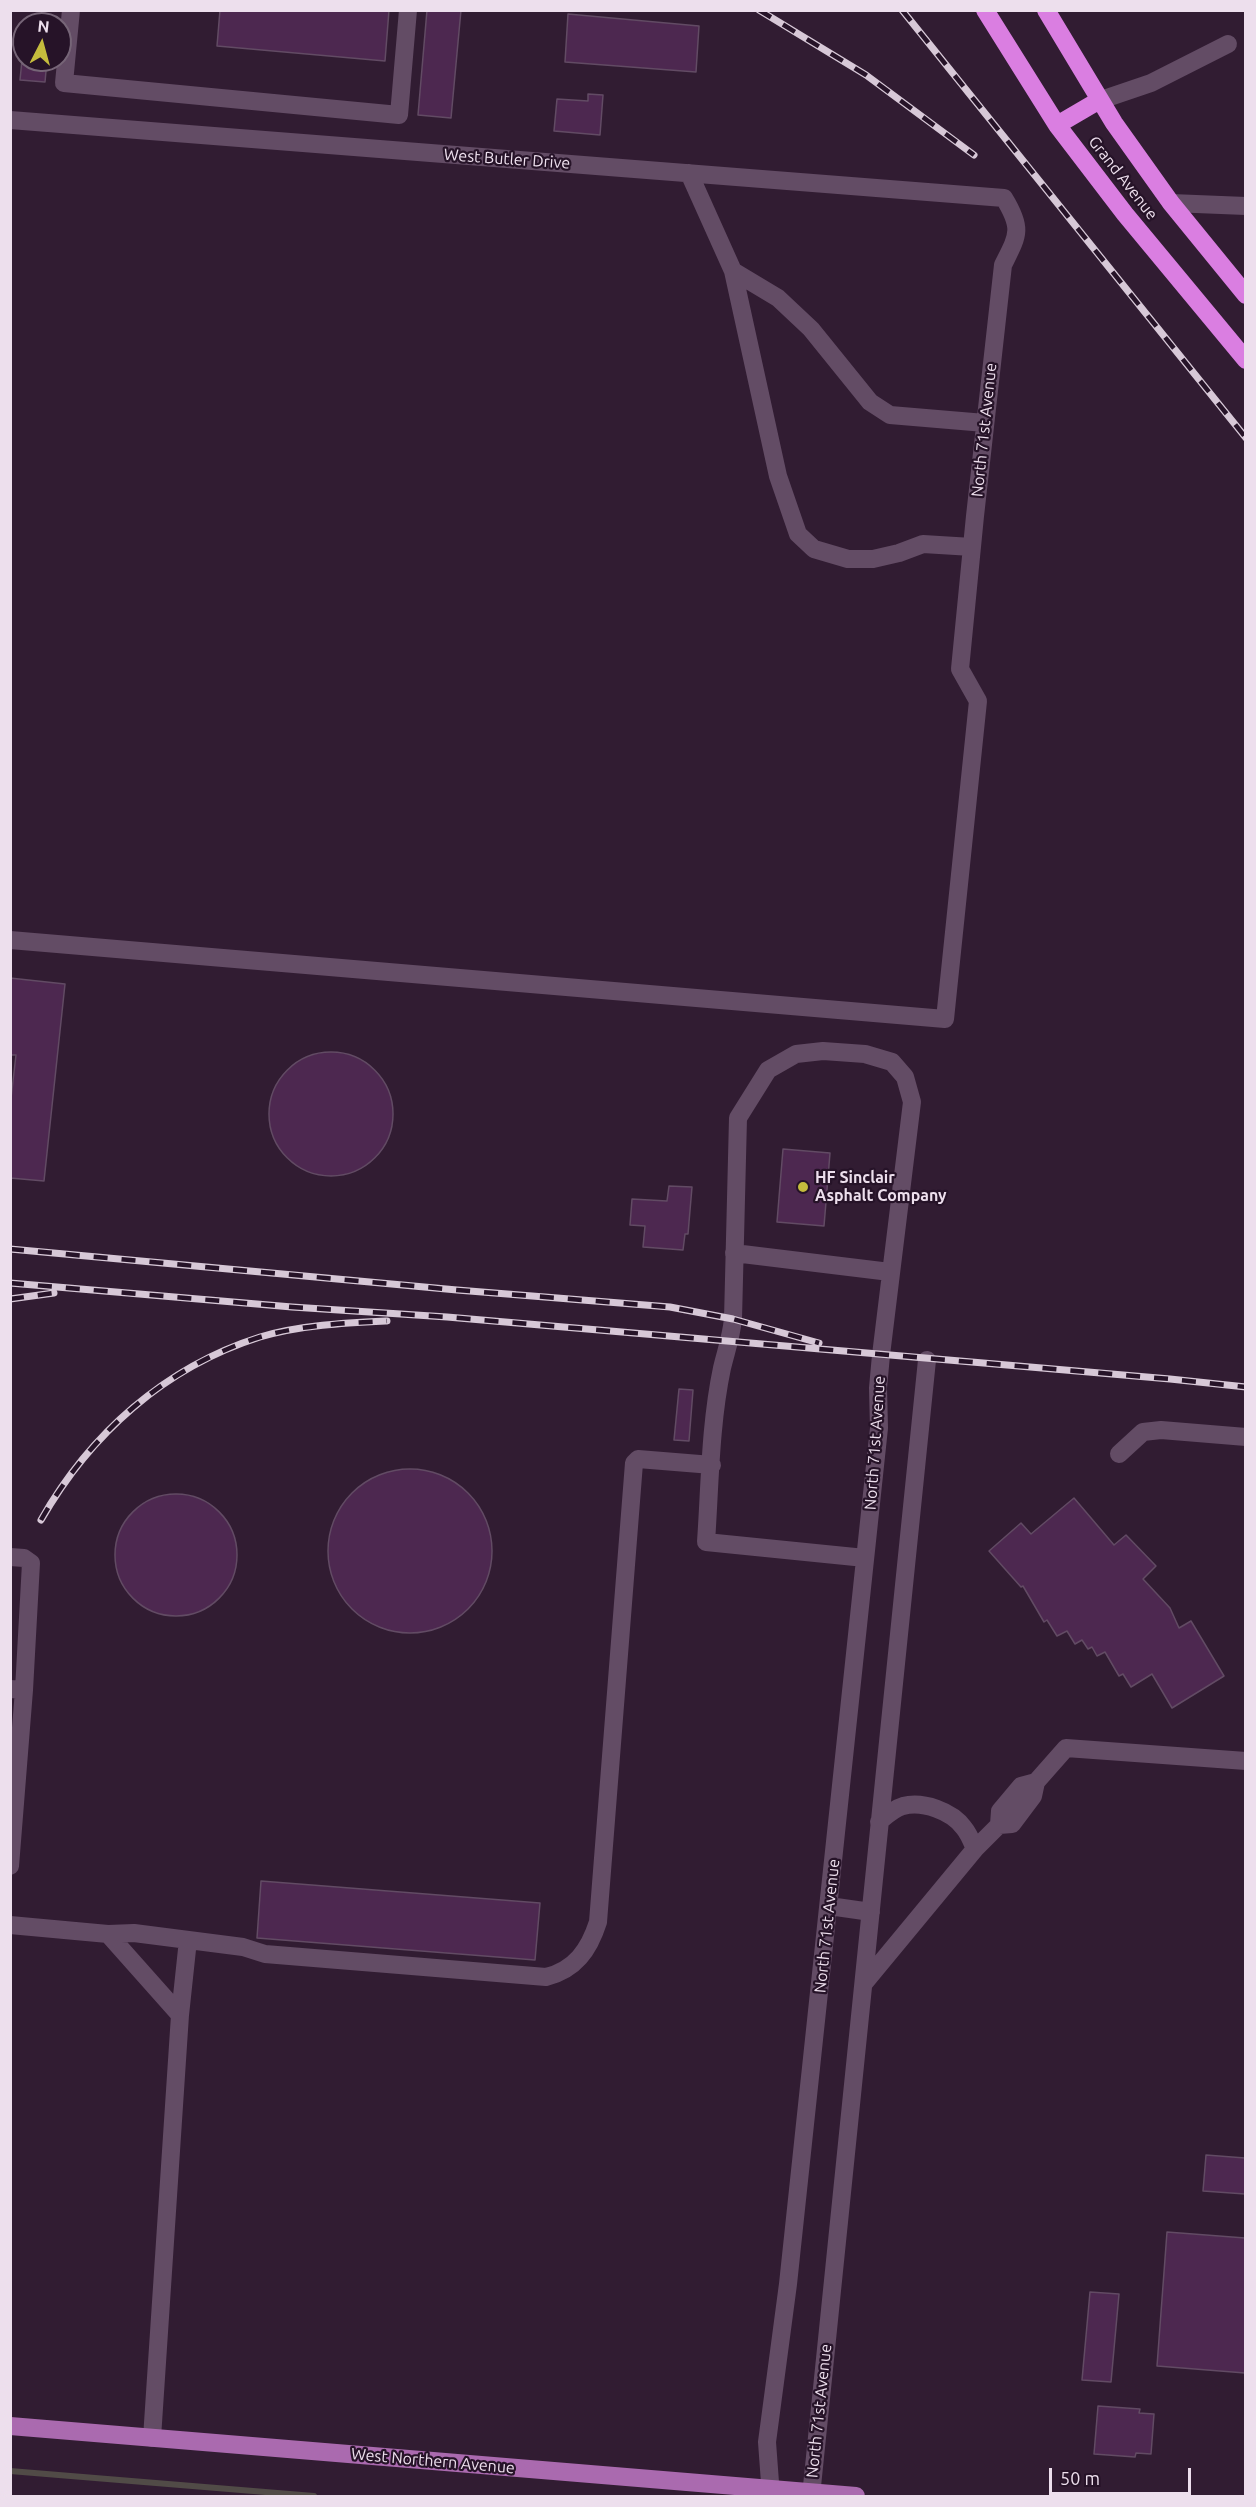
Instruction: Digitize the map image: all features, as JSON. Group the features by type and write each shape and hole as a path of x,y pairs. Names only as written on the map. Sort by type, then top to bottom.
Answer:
{"highway":[{"name":"Grand Avenue","path":"985,10 1057,125 1125,214 1245,360"},
{"name":"Grand Avenue","path":"1046,10 1098,100 1171,203 1245,295"},
{"path":"1057,125 1098,100"}],"main road":[{"name":"West Northern Avenue","path":"10,2426 771,2493 856,2496"}],"street":[{"path":"71,10 64,83 399,114 408,10"},
{"path":"1098,100 1151,83 1228,44"},
{"name":"West Butler Drive","path":"10,120 1004,198"},
{"path":"689,173 733,271 778,476 798,534 814,549 848,559 873,559 923,544 972,547"},
{"name":"North 71st Avenue","path":"10,940 945,1019 978,701 960,669 1003,265 1018,236 1014,214 1004,198"},
{"path":"1171,203 1245,206"},
{"path":"733,271 778,298 811,329 870,402 890,415 985,423"},
{"name":"North 71st Avenue","path":"771,2493 766,2442 788,2284 879,1428 878,1388 881,1355 912,1102 905,1077 892,1062 865,1054 823,1051 796,1054 768,1070 745,1103 738,1118 730,1343 722,1368 706,1542 865,1558"},
{"path":"734,1253 891,1272"},
{"name":"North 71st Avenue","path":"811,2495 927,1360"},
{"path":"1119,1454 1143,1432 1161,1430 1245,1437"},
{"path":"10,1925 108,1934 134,1933 243,1947 265,1954 546,1977 567,1969 580,1958 588,1947 598,1922 634,1463 638,1459 712,1465"},
{"path":"10,1557 24,1558 31,1563 17,1690 10,1866"},
{"path":"865,1982 975,1849 999,1825 1012,1824 1033,1796 1036,1782 1066,1748 1245,1761"},
{"path":"879,1822 892,1811 904,1806 925,1806 941,1811 963,1827 975,1849"},
{"path":"829,1906 871,1912"},
{"path":"108,1934 180,2015"},
{"path":"152,2438 180,2015 188,1940"}],"building":[{"path":"220,10 389,10 385,61 217,46"},
{"path":"427,10 461,10 451,118 418,115"},
{"path":"568,14 699,26 696,72 565,62"},
{"path":"21,72 46,72 45,82 20,80"},
{"path":"588,94 603,95 600,135 554,131 557,99 588,101"},
{"path":"10,978 65,984 44,1181 10,1178 10,1107 16,1055 10,1055"},
{"path":"331,1052 355,1056 375,1070 389,1090 393,1114 389,1138 375,1158 355,1172 331,1176 307,1172 287,1158 273,1138 269,1114 273,1090 287,1070 307,1056"},
{"name":"HF Sinclair Asphalt Company","path":"783,1149 830,1153 824,1226 777,1222"},
{"path":"669,1186 692,1187 688,1234 685,1234 683,1250 643,1247 645,1226 630,1225 632,1199 667,1201"},
{"path":"679,1389 693,1390 689,1441 674,1440"},
{"path":"410,1469 441,1476 468,1493 485,1520 492,1551 485,1582 468,1609 441,1626 410,1633 379,1626 352,1609 335,1582 328,1551 335,1520 352,1493 379,1476"},
{"path":"176,1494 199,1499 210,1504 219,1512 227,1521 232,1532 237,1555 232,1578 227,1589 219,1598 210,1606 199,1611 176,1616 153,1611 142,1606 133,1598 125,1589 120,1578 115,1555 120,1532 125,1521 133,1512 142,1504 153,1499"},
{"path":"1074,1498 1114,1545 1126,1535 1156,1566 1143,1579 1170,1608 1179,1628 1191,1621 1224,1676 1172,1708 1152,1674 1131,1687 1123,1674 1119,1676 1105,1652 1097,1656 1092,1647 1088,1649 1082,1640 1075,1644 1067,1631 1057,1636 1047,1620 1044,1622 1023,1586 1021,1587 989,1551 1021,1523 1031,1534"},
{"path":"261,1881 540,1903 535,1960 257,1938"},
{"path":"1206,2155 1245,2158 1245,2194 1203,2191"},
{"path":"1167,2232 1245,2238 1245,2373 1157,2366"},
{"path":"1090,2292 1119,2294 1111,2382 1082,2380"},
{"path":"1098,2406 1140,2409 1139,2413 1154,2414 1151,2454 1136,2453 1135,2457 1094,2454"}],"waterway":[{"path":"10,2471 314,2496"}],"railway":[{"path":"759,10 866,75 974,155"},
{"path":"902,10 1246,438"},
{"path":"10,1249 670,1307 733,1319 819,1343"},
{"path":"10,1283 292,1307 447,1317 1246,1387"},
{"path":"10,1299 54,1293"},
{"path":"41,1520 83,1459 107,1432 162,1385 193,1366 225,1350 276,1333 323,1325 387,1321"}],"place":[{"name":"HF Sinclair Asphalt Company","path":"803,1187"}]}
